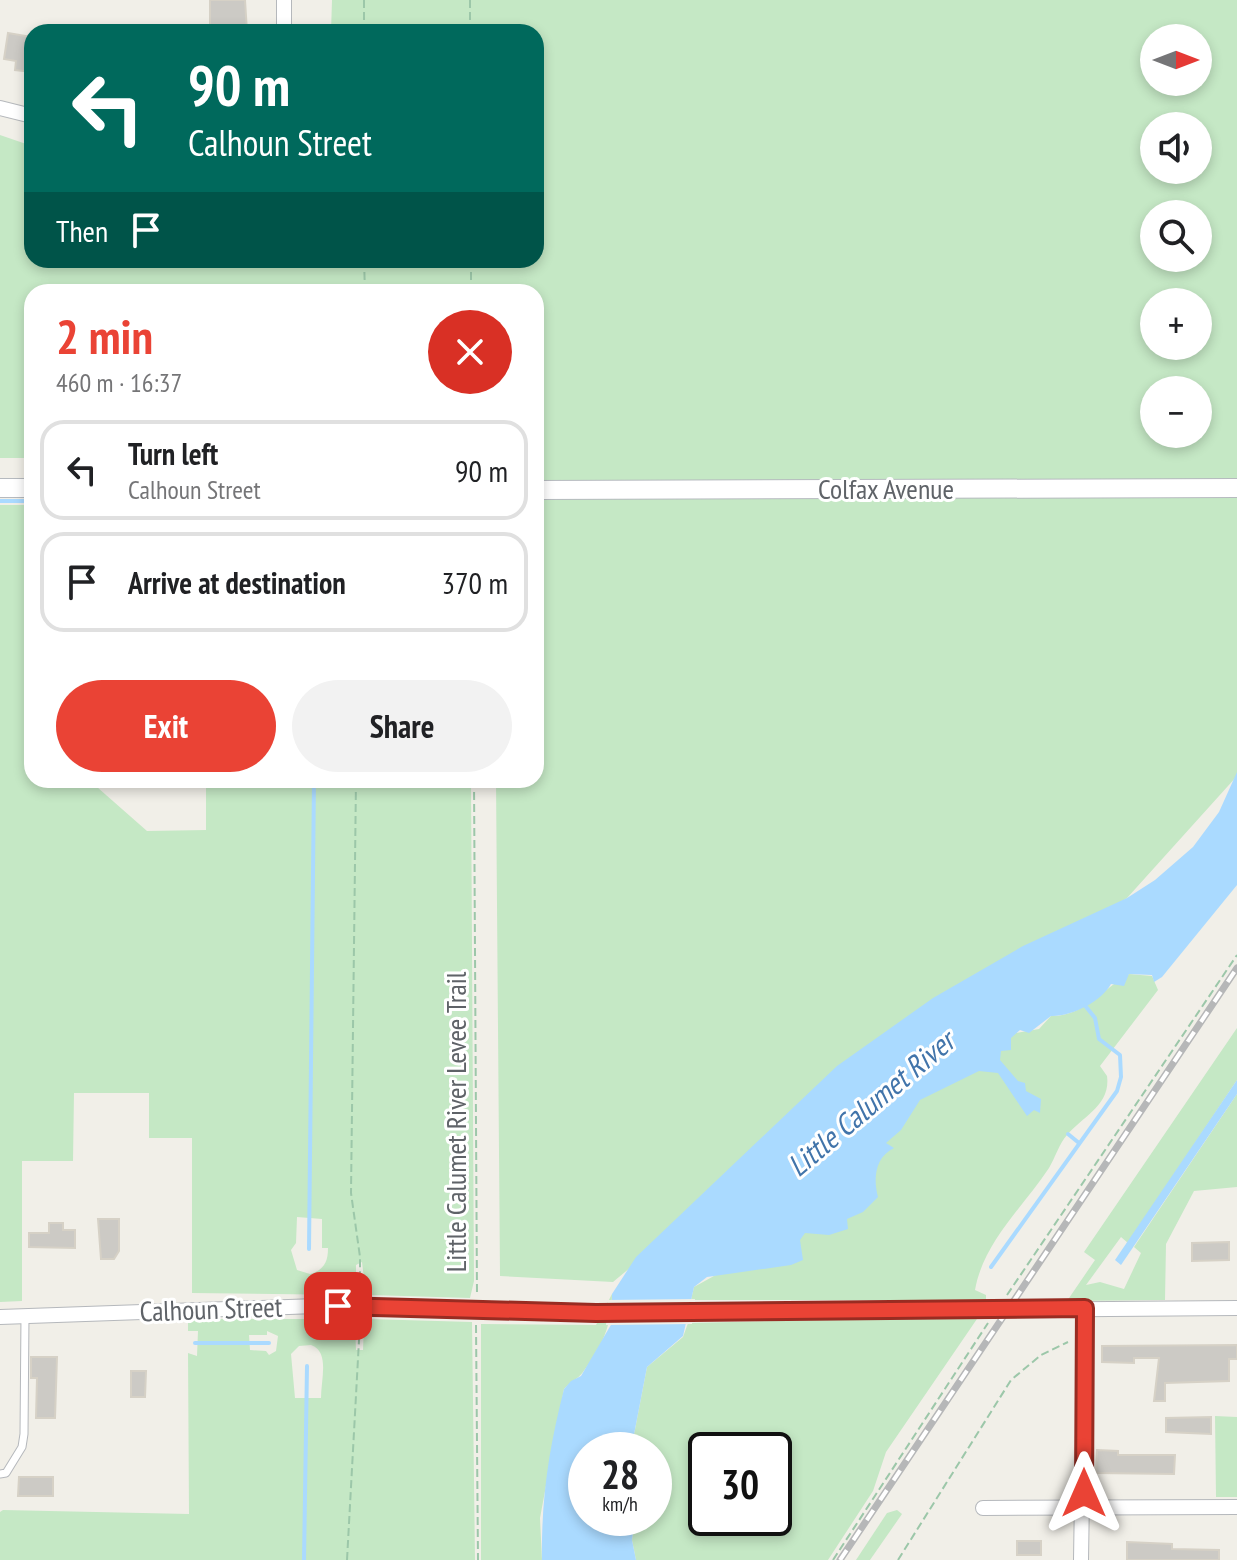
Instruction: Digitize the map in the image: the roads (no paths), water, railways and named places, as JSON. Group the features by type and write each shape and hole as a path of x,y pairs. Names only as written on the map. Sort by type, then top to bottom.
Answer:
{"street":[{"path":"284,0 284,24"},
{"path":"0,108 24,114"},
{"path":"0,488 24,488"},
{"name":"Colfax Avenue","path":"544,490 1237,488"},
{"name":"Calhoun Street","path":"0,1317 316,1306 596,1313 1237,1308"},
{"path":"1081,1560 1085,1308"},
{"path":"983,1508 1237,1507"}],"lane":[{"path":"0,1474 6,1473 22,1447 25,1316"}],"water":[{"name":"Little Calumet River","path":"1237,772 1237,885 1162,977 1154,982 1152,975 1129,974 1124,986 1111,984 1085,1007 1068,1014 1051,1016 1029,1033 1020,1030 1011,1038 1011,1050 1001,1051 1000,1060 1018,1081 1025,1083 1026,1091 1041,1099 1040,1113 1034,1110 1027,1116 998,1073 979,1071 920,1100 901,1130 886,1143 894,1148 883,1157 877,1169 878,1197 863,1212 847,1219 848,1229 829,1235 805,1233 800,1240 803,1260 791,1265 707,1277 694,1287 683,1336 647,1367 634,1432 568,1432 568,1536 633,1536 636,1560 542,1560 547,1474 564,1389 581,1376 612,1323 612,1294 636,1257 837,1066 933,998 1023,946 1127,898 1155,880 1193,847 1219,812"},
{"path":"1237,1080 1237,1094 1121,1265 1115,1260"}],"waterway":[{"path":"0,501 24,501"},
{"path":"309,1249 314,788"},
{"path":"991,1267 1117,1091 1121,1077 1120,1055 1099,1039 1095,1018 1083,1003"},
{"path":"1068,1134 1079,1143"},
{"path":"195,1343 269,1343"},
{"path":"304,1560 307,1366"}],"railway":[{"path":"840,1560 1237,968"}]}
